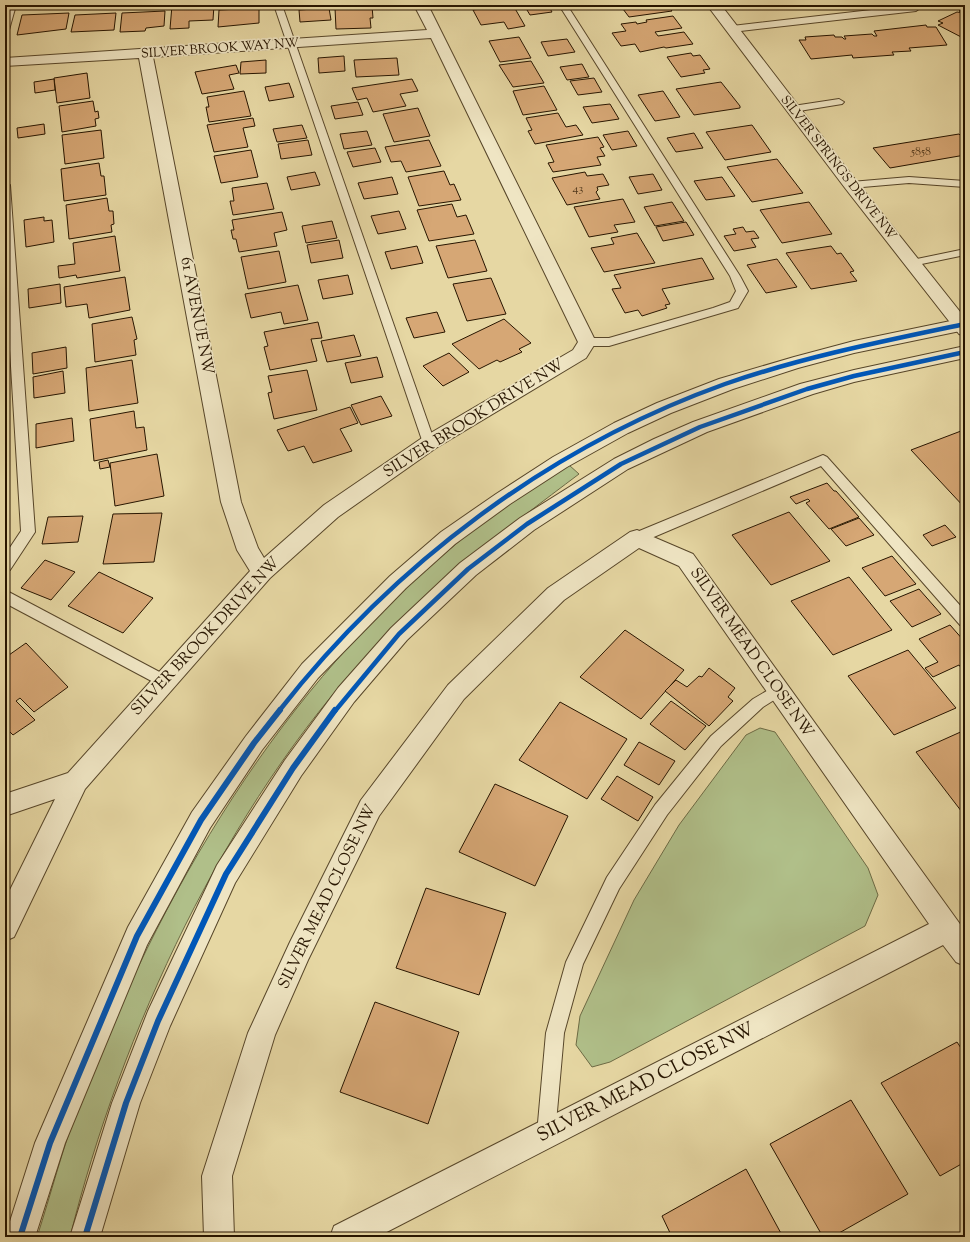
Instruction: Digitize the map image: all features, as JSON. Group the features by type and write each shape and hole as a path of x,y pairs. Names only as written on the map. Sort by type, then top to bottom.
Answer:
{"street":[{"path":"421,5 586,342"},
{"name":"SILVER SPRINGS DRIVE NW","path":"714,5 850,185 964,326"},
{"name":"SILVER BROOK WAY NW","path":"5,62 435,34"},
{"name":"61 AVENUE NW","path":"145,54 231,502 248,550 262,572"},
{"path":"20,1237 50,1144 137,936 201,820 254,743 310,671 393,588 448,538 503,499 560,462 621,428 664,408 726,384 794,363 854,347 964,326"},
{"name":"SILVER BROOK DRIVE NW","path":"5,928 76,781 262,572 331,511 429,443 580,354 586,342"},
{"path":"85,1237 126,1103 158,1021 226,874 292,768 346,695 399,634 468,569 527,524 621,464 661,444 700,427 807,389 854,376 965,352"},
{"name":"SILVER MEAD CLOSE NW","path":"220,1237 218,1176 262,1033 299,951 370,808 456,692 556,594 637,538 686,560 777,691 965,953"},
{"path":"5,805 76,781"},
{"name":"SILVER MEAD CLOSE NW","path":"345,1237 947,929"}],"lane":[{"path":"5,30 12,5"},
{"path":"278,5 429,443"},
{"path":"563,5 735,276 742,292 734,305 717,311 609,342 586,342"},
{"path":"732,29 916,8 920,5"},
{"path":"793,109 839,102"},
{"path":"850,185 909,180 965,184"},
{"path":"5,185 28,532 5,566"},
{"path":"912,263 965,252"},
{"path":"637,538 824,460 965,622"},
{"path":"5,596 164,681"},
{"path":"546,1134 555,1033 575,962 613,883 662,810 716,741 758,703 777,691"}],"green space":[{"path":"569,465 579,474 524,515 445,580 395,626 371,651 319,712 270,779 225,850 185,925 149,1002 118,1081 92,1159 70,1237 37,1237 72,1124 111,1028 147,949 188,872 232,798 282,727 337,660 397,597 462,539 487,519"},
{"path":"760,728 775,732 868,868 878,895 865,926 610,1062 592,1067 576,1045 580,1016 634,900 679,825 746,735"}],"building":[{"path":"46,5 71,5 71,7 45,9"},
{"path":"172,5 214,5 213,20 189,21 189,28 170,29"},
{"path":"296,5 322,5 323,7 296,9"},
{"path":"513,5 525,26 508,29 504,22 481,25 473,10"},
{"path":"524,5 548,5 552,12 530,15"},
{"path":"620,5 668,5 672,11 629,17"},
{"path":"965,5 965,39 938,25 943,23 938,21 957,12 963,13 959,11 963,8 960,7"},
{"path":"372,6 373,18 370,18 371,28 336,29 335,8"},
{"path":"259,8 259,23 218,27 219,10"},
{"path":"329,8 331,20 300,22 299,10"},
{"path":"165,11 164,26 146,28 145,31 120,32 122,13"},
{"path":"69,13 66,29 17,35 22,15"},
{"path":"116,13 114,30 71,32 75,15"},
{"path":"673,16 682,28 655,32 658,36 684,32 693,44 666,48 664,47 640,52 635,44 621,46 612,33 626,31 621,24 636,22 637,24 647,22 646,20"},
{"path":"926,25 927,27 936,27 947,45 909,48 911,51 892,52 894,55 853,58 852,55 811,59 799,40 806,40 805,37 834,35 835,37 842,37 844,39 846,39 844,36 872,34 877,36 874,31"},
{"path":"519,37 531,58 500,62 489,41"},
{"path":"567,39 575,52 548,56 541,42"},
{"path":"691,53 693,56 700,55 710,69 703,70 705,73 681,77 667,57"},
{"path":"344,56 345,71 319,73 318,58"},
{"path":"397,58 399,75 356,77 354,60"},
{"path":"266,60 266,73 240,74 241,62"},
{"path":"531,61 544,83 513,87 499,65"},
{"path":"582,64 589,77 567,80 560,67"},
{"path":"236,65 239,73 229,75 234,89 202,94 195,72"},
{"path":"87,73 90,98 57,103 54,78"},
{"path":"594,78 602,92 578,95 570,81"},
{"path":"54,79 55,90 35,93 34,82"},
{"path":"412,79 418,91 400,94 406,106 373,112 367,98 357,100 352,88"},
{"path":"721,82 740,108 694,115 676,89"},
{"path":"289,83 294,97 269,101 265,87"},
{"path":"544,86 557,110 523,115 513,91"},
{"path":"244,91 251,116 209,122 206,107 209,107 207,97"},
{"path":"663,91 680,117 655,121 638,95"},
{"path":"93,101 95,112 98,111 99,118 95,119 96,126 62,132 59,106"},
{"path":"358,102 363,115 335,119 331,106"},
{"path":"610,104 619,119 592,123 583,107"},
{"path":"418,108 430,136 394,142 383,114"},
{"path":"558,113 566,127 576,125 583,135 535,144 528,131 532,130 526,118"},
{"path":"253,118 255,126 243,128 248,147 214,152 207,125"},
{"path":"44,124 45,134 18,138 17,128"},
{"path":"302,125 307,138 277,142 273,129"},
{"path":"752,125 771,152 725,160 706,132"},
{"path":"101,130 104,158 65,164 62,135"},
{"path":"367,131 372,145 344,149 340,134"},
{"path":"628,131 637,146 612,150 603,135"},
{"path":"694,133 703,148 676,152 667,138"},
{"path":"959,134 965,140 965,155 890,168 873,148"},
{"path":"598,137 604,147 600,148 605,156 597,157 601,165 553,172 548,163 554,162 546,145"},
{"path":"308,140 312,155 281,159 278,144"},
{"path":"429,140 441,166 406,172 401,161 391,162 385,147"},
{"path":"375,148 381,162 353,167 347,152"},
{"path":"251,150 258,177 221,183 214,156"},
{"path":"777,159 803,193 752,202 727,167"},
{"path":"99,163 101,176 104,176 106,195 64,201 61,169"},
{"path":"444,171 450,185 454,184 461,200 419,206 408,177"},
{"path":"315,172 320,185 291,190 287,177"},
{"path":"585,172 587,176 603,174 609,185 597,187 598,190 596,192 600,199 567,205 552,178"},
{"path":"653,174 662,190 638,194 629,177"},
{"path":"392,177 398,194 364,199 358,183"},
{"path":"722,177 735,196 706,200 694,181"},
{"path":"267,183 274,209 233,215 230,201 234,201 232,188"},
{"path":"107,198 109,211 113,211 114,224 111,225 112,232 69,239 66,205"},
{"path":"623,199 635,222 614,225 618,232 589,237 574,207"},
{"path":"672,202 684,221 655,226 644,207"},
{"path":"809,202 832,234 782,243 760,210"},
{"path":"452,204 457,217 466,215 474,234 429,241 417,210"},
{"path":"399,211 406,229 378,234 371,216"},
{"path":"282,212 287,230 274,233 277,246 239,252 236,239 233,239 231,230 234,230 232,220"},
{"path":"44,217 44,221 52,220 54,242 26,247 24,220"},
{"path":"332,221 337,238 306,243 302,226"},
{"path":"686,222 694,235 663,241 656,227"},
{"path":"743,227 746,232 754,231 759,238 751,239 756,247 734,251 724,236 736,234 733,229"},
{"path":"637,233 655,263 604,272 591,248 614,244 611,238"},
{"path":"115,236 120,271 77,278 76,275 59,278 58,266 75,264 73,243"},
{"path":"339,240 343,258 311,263 307,245"},
{"path":"475,240 487,271 448,278 436,246"},
{"path":"417,246 423,263 391,269 385,252"},
{"path":"831,246 837,254 841,253 854,271 850,272 857,281 811,289 786,253"},
{"path":"279,251 286,282 248,289 241,257"},
{"path":"702,258 714,279 662,289 670,304 665,305 667,308 642,316 638,310 625,313 612,289 621,288 614,275"},
{"path":"777,259 797,287 766,293 747,265"},
{"path":"348,275 353,294 323,299 318,280"},
{"path":"125,277 130,310 89,318 87,304 66,307 64,287"},
{"path":"491,278 506,314 467,321 453,284"},
{"path":"60,284 61,303 29,308 28,289"},
{"path":"298,285 308,320 284,324 281,312 251,318 245,294"},
{"path":"437,312 445,332 414,338 406,318"},
{"path":"132,317 137,339 134,340 136,355 95,362 92,324"},
{"path":"504,319 531,343 519,349 522,352 500,362 497,360 479,369 452,344"},
{"path":"318,322 322,338 311,339 317,361 270,370 264,347 268,346 264,332"},
{"path":"354,335 361,356 327,362 321,341"},
{"path":"66,347 67,368 33,374 32,353"},
{"path":"449,353 469,372 443,386 423,366"},
{"path":"377,357 383,377 351,383 345,363"},
{"path":"132,360 138,403 89,411 86,368"},
{"path":"307,370 317,410 274,419 268,393 272,392 268,376"},
{"path":"63,371 65,393 34,398 33,377"},
{"path":"381,396 392,416 361,425 351,405"},
{"path":"350,407 358,423 340,429 352,451 313,463 304,446 288,451 277,430"},
{"path":"134,411 136,428 144,427 147,450 94,461 90,419"},
{"path":"72,418 74,441 36,448 36,424"},
{"path":"961,431 965,435 965,508 911,450"},
{"path":"157,454 164,496 115,506 110,463"},
{"path":"108,460 110,467 100,469 99,462"},
{"path":"827,483 859,517 829,529 806,503 810,501 808,499 796,504 790,497"},
{"path":"789,512 830,561 771,585 732,535"},
{"path":"162,513 154,562 103,564 113,514"},
{"path":"83,516 78,542 42,544 48,517"},
{"path":"859,518 874,535 846,546 831,529"},
{"path":"945,525 956,537 932,546 923,535"},
{"path":"892,556 916,584 885,596 862,568"},
{"path":"45,560 75,572 51,600 21,588"},
{"path":"99,572 153,598 123,633 68,606"},
{"path":"849,577 892,630 833,655 791,601"},
{"path":"919,589 941,614 912,627 890,601"},
{"path":"950,625 965,642 965,673 959,665 933,677 925,668 938,662 919,639"},
{"path":"625,630 684,670 641,719 580,677"},
{"path":"26,643 68,687 34,712 20,698 16,701 35,720 13,735 5,727 5,650 9,655"},
{"path":"908,650 956,708 894,735 848,676"},
{"path":"709,668 735,688 728,697 733,701 709,726 665,691 676,680 687,687 699,676 702,677"},
{"path":"671,701 706,726 685,750 650,724"},
{"path":"560,702 627,739 587,799 519,760"},
{"path":"965,730 965,816 916,752"},
{"path":"639,742 675,761 659,785 624,765"},
{"path":"617,776 653,797 638,821 601,799"},
{"path":"495,784 568,816 535,886 459,852"},
{"path":"426,888 506,913 479,995 396,968"},
{"path":"375,1002 459,1032 428,1124 340,1092"},
{"path":"957,1042 965,1054 965,1162 940,1176 881,1083"},
{"path":"851,1100 908,1194 832,1237 823,1237 770,1144"},
{"path":"746,1169 783,1237 672,1237 662,1216"}],"cycle path":[{"path":"20,1237 50,1143 137,936 201,820 254,743 310,671 398,582 448,538 503,499 560,462 621,428 664,408 726,384 794,363 854,347 965,324"},
{"path":"85,1237 126,1103 158,1021 226,874 293,768 346,695 399,634 468,569 527,524 621,464 661,444 700,427 807,389 854,376 965,352"}]}
